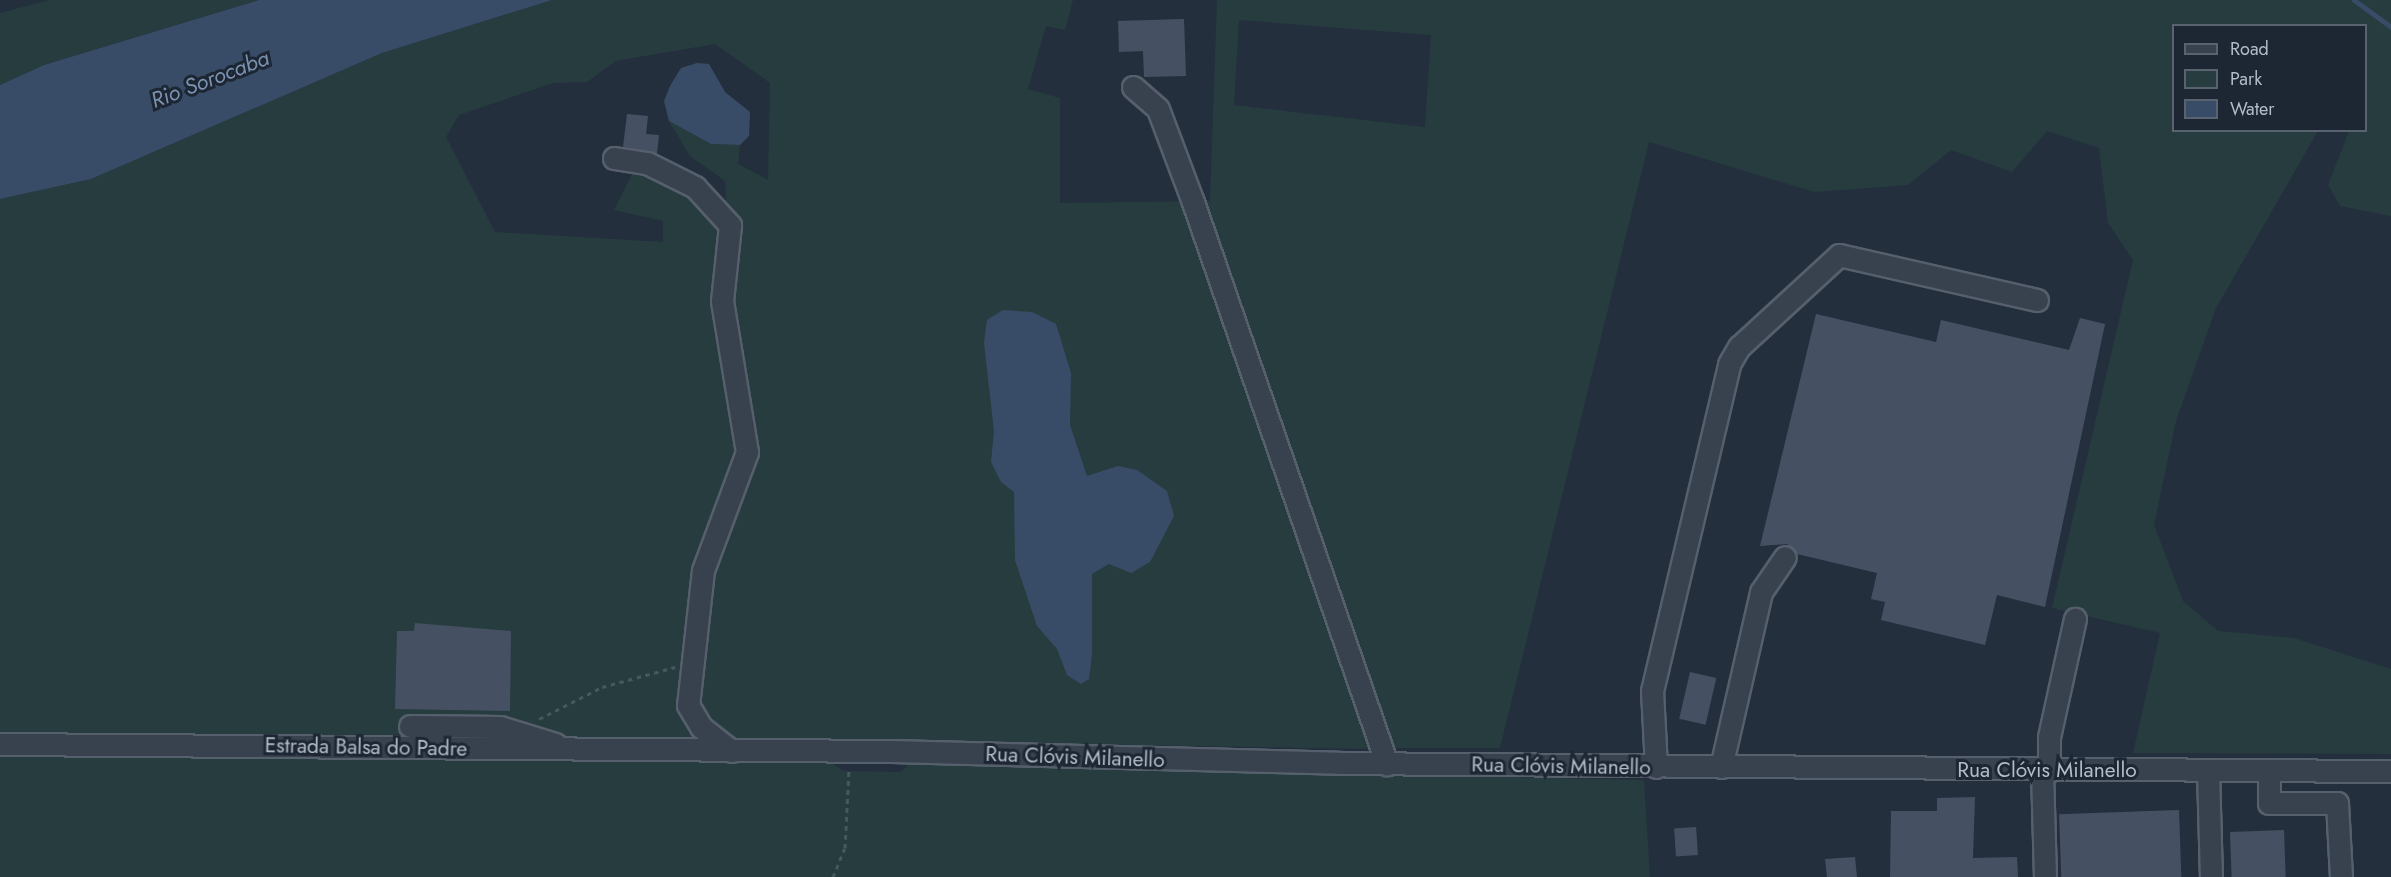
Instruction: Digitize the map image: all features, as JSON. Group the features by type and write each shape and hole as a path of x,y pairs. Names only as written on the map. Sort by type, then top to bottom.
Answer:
{"street":[{"path":"1133,87 1158,109 1193,202 1387,764"},
{"path":"614,158 648,163 695,187 730,225 722,301 747,452 703,570 689,653 689,711 732,751"},
{"path":"1656,767 1652,691 1730,364 1739,347 1839,255 2037,300"},
{"path":"1721,767 1761,592 1785,557"},
{"path":"2045,877 2046,770 2049,736 2075,619"},
{"path":"410,726 500,727 562,750"},
{"name":"Estrada Balsa do Padre","path":"0,744 732,751"},
{"name":"Rua Clóvis Milanello","path":"732,751 1387,764 2391,771"},
{"path":"2208,771 2211,877"},
{"path":"2269,771 2269,803 2337,803 2341,877"}],"path":[{"path":"532,721 610,684 676,666 689,653"},
{"path":"832,877 845,848 850,752"}],"green space":[{"path":"50,0 259,0 44,65 0,85 0,13"},
{"path":"552,0 1073,0 1065,30 1046,26 1028,89 1060,98 1060,203 1210,201 1217,0 2391,0 2391,216 2340,206 2328,185 2349,132 2367,132 2367,24 2172,24 2172,132 2317,132 2216,308 2176,421 2154,525 2183,601 2218,631 2294,638 2391,669 2391,754 2133,753 2160,633 2052,608 2133,260 2108,223 2099,148 2047,131 2012,172 1951,150 1908,185 1814,192 1649,142 1500,748 1395,748 1381,732 1368,735 1369,749 730,738 689,720 698,743 0,738 0,199 91,179 382,53","holes":["1239,20 1431,35 1425,127 1234,105","715,44 770,83 768,180 738,164 740,145 711,144 669,121 690,156 725,181 726,203 705,206 645,167 633,172 614,210 663,221 663,242 495,232 446,137 459,115 553,83 587,82 616,61"]},
{"path":"0,750 828,761 844,771 901,772 909,764 1644,780 1650,877 0,877"}],"water":[{"name":"Rio Sorocaba","path":"259,0 552,0 382,53 91,179 0,199 0,85 44,65"},
{"path":"697,63 709,64 725,92 750,112 749,136 740,145 711,144 669,121 664,101 670,86 681,68"},
{"path":"1003,310 1032,312 1056,324 1071,373 1070,425 1087,476 1118,466 1137,470 1167,491 1174,516 1150,562 1131,573 1109,564 1092,574 1092,654 1089,679 1081,684 1067,675 1057,649 1037,626 1015,560 1014,492 1001,482 991,462 994,431 984,343 987,320"}],"building":[{"path":"1184,19 1186,76 1144,77 1143,51 1119,52 1118,21"},
{"path":"627,114 648,116 646,134 659,135 657,154 623,147"},
{"path":"1816,314 1936,342 1941,320 2069,350 2080,318 2105,324 2045,607 1997,595 1985,645 1881,620 1885,602 1871,599 1877,573 1797,554 1787,544 1760,546"},
{"path":"415,623 511,631 510,711 395,709 397,631 414,631"},
{"path":"1690,672 1716,678 1706,725 1679,719"},
{"path":"1975,797 1973,858 2017,857 2018,877 1890,877 1891,811 1937,811 1937,798"},
{"path":"2179,810 2181,877 2061,877 2059,814"},
{"path":"1696,827 1698,855 1676,856 1674,829"},
{"path":"2284,830 2286,877 2232,877 2230,832"},
{"path":"1855,857 1857,877 1827,877 1825,859"}],"waterway":[{"path":"2354,0 2391,27"}]}
